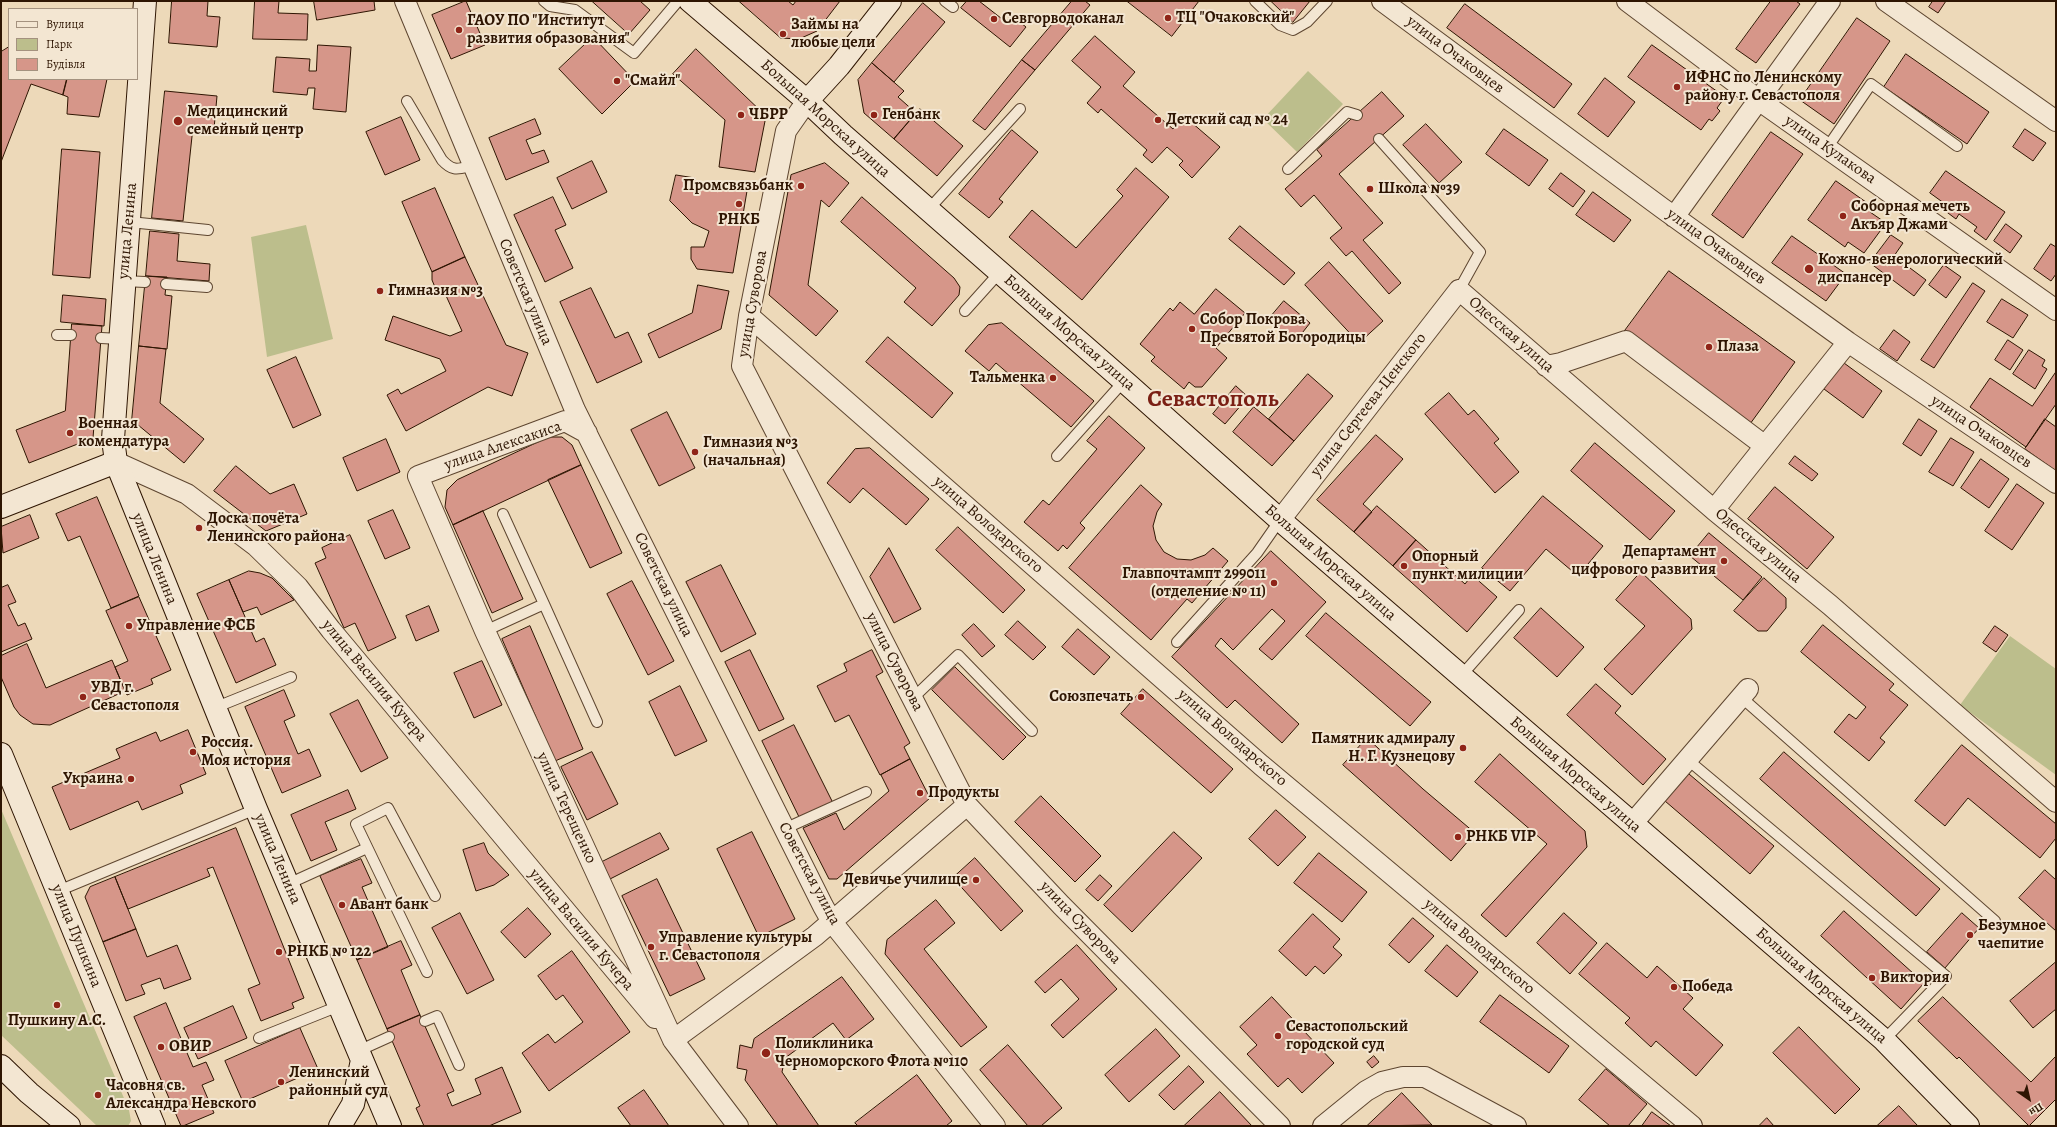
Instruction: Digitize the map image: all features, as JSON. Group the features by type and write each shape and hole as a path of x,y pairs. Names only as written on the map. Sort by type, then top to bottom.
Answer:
{"main road":[{"name":"улица Ленина","path":"145,1 130,222 131,285 111,338 113,439 116,462 214,708 360,1055 386,1122"},
{"name":"Большая Морская улица","path":"690,1 807,101 928,210 1124,381 1280,520 1884,1040 1968,1126"},
{"path":"807,101 839,66 890,1"},
{"path":"1,507 116,462"},
{"name":"улица Пушкина","path":"1,754 152,1122"},
{"path":"340,1126 353,1104 360,1055"},
{"path":"1,1066 29,1093 69,1126"}],"street":[{"name":"Советская улица","path":"405,1 472,166 575,410 822,906 832,922 995,1126"},
{"name":"улица Очаковцев","path":"1382,1 1674,217 1848,342 2056,483"},
{"name":"улица Кулакова","path":"1627,1 1760,101 2056,310"},
{"path":"1674,217 1760,101 1830,1"},
{"path":"1886,1 2056,120"},
{"name":"улица Суворова","path":"807,101 786,131 749,316 742,366 912,700 967,804 1061,905 1280,1126"},
{"name":"Одесская улица","path":"1459,290 1714,510 1830,605 2056,802"},
{"name":"улица Сергеева-Ценского","path":"1280,520 1459,290"},
{"name":"улица Володарского","path":"749,316 1261,765 1692,1126"},
{"path":"1546,366 1561,363 1626,341 1765,446"},
{"path":"1714,510 1848,342"},
{"name":"улица Алексакиса","path":"418,476 565,421 587,433"},
{"name":"улица Василия Кучера","path":"116,462 187,494 256,546 298,587 331,630 673,1040"},
{"name":"улица Терещенко","path":"418,476 485,631 673,1040 738,1126"},
{"path":"1632,824 1745,693"},
{"path":"673,1040 832,922 967,804"},
{"path":"1324,1126 1366,1091 1382,1082 1403,1077 1425,1077 1516,1126"}],"lane":[{"path":"544,1 550,6 575,10 634,53 678,1"},
{"path":"1254,1 1280,25 1293,30 1308,22 1327,1"},
{"path":"1827,148 1871,84 1957,146"},
{"path":"407,101 442,160 449,167 456,169 472,166"},
{"path":"928,210 1020,109"},
{"path":"1288,169 1347,112 1357,114"},
{"path":"1378,139 1480,252 1459,290"},
{"path":"130,222 208,230"},
{"path":"965,311 1000,272"},
{"path":"166,284 206,287"},
{"path":"57,334 71,336"},
{"path":"1057,456 1124,381"},
{"path":"503,514 597,722"},
{"path":"1177,642 1257,553 1280,520"},
{"path":"485,631 544,604"},
{"path":"1461,676 1519,610"},
{"path":"912,700 958,655 1032,731"},
{"path":"214,708 291,677"},
{"path":"1745,693 1995,921"},
{"path":"1688,760 1946,976 1884,1040"},
{"path":"784,829 866,792"},
{"path":"427,972 356,824 388,808 435,896"},
{"path":"58,891 256,809"},
{"path":"288,884 367,848"},
{"path":"259,1038 339,1006"},
{"path":"425,1021 437,1016 459,1064"},
{"path":"360,1055 389,1037"}],"green space":[{"path":"1308,71 1343,104 1297,152 1263,119"},
{"path":"306,225 333,339 267,357 251,237"},
{"path":"2010,636 2056,669 2056,775 1960,705"},
{"path":"1,809 129,1110 131,1121 128,1126 97,1126 1,1035"}],"building":[{"path":"172,1 208,1 207,16 220,17 217,47 169,43"},
{"path":"255,1 279,1 278,13 308,14 307,40 253,39"},
{"path":"314,1 374,1 375,10 317,20"},
{"name":"ГАОУ ПО \"Институт развития образования\"","path":"466,1 485,45 451,59 432,15"},
{"path":"592,1 640,1 650,10 629,34"},
{"path":"739,1 788,1 793,5 796,1 840,1 817,31 799,39 781,38"},
{"path":"967,1 979,1 1006,22 1011,15 1026,27 1010,47 961,8"},
{"path":"1072,1 1085,1 1090,5 1035,70 1022,60"},
{"name":"ТЦ \"Очаковский\"","path":"1127,1 1199,1 1172,36"},
{"path":"1271,1 1310,1 1293,22"},
{"path":"1771,1 1796,1 1800,4 1756,63 1736,49"},
{"path":"1933,1 1946,1 1938,13 1929,7"},
{"path":"923,3 945,22 894,82 872,63"},
{"path":"1465,4 1572,84 1554,108 1447,28"},
{"path":"1857,18 1890,41 1834,124 1800,100"},
{"name":"Детский сад № 24","path":"1095,36 1135,72 1123,86 1173,129 1184,116 1220,147 1192,178 1179,165 1183,161 1167,147 1152,163 1143,155 1147,150 1101,109 1098,113 1087,103 1101,87 1072,61"},
{"path":"593,37 635,81 602,114 559,69"},
{"path":"318,45 351,47 346,112 313,109 315,88 308,88 307,95 273,92 276,57 310,59 309,71 316,71"},
{"name":"ИФНС по Ленинскому району г. Севастополя","path":"1652,45 1725,97 1717,108 1720,111 1712,121 1709,119 1701,130 1628,77"},
{"path":"8,48 8,80 67,80 63,95 31,84 1,162 1,52"},
{"path":"696,49 766,116 755,172 719,167 725,120 673,74"},
{"path":"1906,54 1989,112 1967,144 1884,87"},
{"path":"1022,60 1035,70 985,130 973,121"},
{"path":"872,63 904,91 898,97 916,113 894,139 864,113 858,80"},
{"path":"1605,78 1635,102 1608,137 1578,114"},
{"path":"67,80 107,80 99,117 67,114 68,97 63,95"},
{"path":"165,91 217,96 214,129 193,127 183,221 152,218"},
{"path":"1382,92 1404,116 1339,174 1383,223 1363,240 1401,283 1389,294 1352,251 1346,256 1330,238 1342,228 1314,195 1301,207 1285,189 1322,156 1317,150"},
{"path":"920,109 963,146 937,176 894,139"},
{"path":"401,117 420,160 385,175 366,132"},
{"path":"535,119 541,134 526,140 532,154 544,150 549,162 506,180 489,138"},
{"path":"1426,124 1462,162 1439,183 1403,145"},
{"path":"1504,129 1548,160 1529,186 1486,154"},
{"path":"2025,129 2046,143 2033,161 2013,147"},
{"path":"1012,130 1038,152 999,199 1003,202 989,218 959,194"},
{"path":"1771,132 1803,154 1743,238 1712,215"},
{"path":"62,149 100,152 90,278 53,275"},
{"path":"592,161 607,192 572,209 557,178"},
{"path":"825,163 849,183 829,207 821,200 808,285 838,311 816,336 769,295 791,175"},
{"path":"1136,168 1169,197 1082,300 1009,237 1032,210 1076,248 1123,196 1117,190"},
{"path":"1946,171 2005,212 1986,240 1974,231 1977,227 1959,214 1956,219 1944,210 1948,206 1930,193"},
{"path":"1561,173 1585,191 1573,207 1549,189"},
{"path":"676,175 695,178 695,184 747,191 733,273 697,269 691,259 691,247 704,247 709,231 692,223 670,201"},
{"name":"Соборная мечеть Акъяр Джами","path":"1836,181 1873,207 1870,212 1886,223 1864,253 1848,242 1845,247 1808,220"},
{"path":"435,188 465,257 432,272 402,202"},
{"path":"1593,192 1631,220 1614,242 1576,215"},
{"path":"553,197 566,225 555,230 573,268 545,282 514,215"},
{"path":"862,197 954,278 960,287 959,295 932,326 904,302 916,288 841,222"},
{"path":"2006,224 2022,236 2010,253 1994,241"},
{"path":"1240,226 1295,273 1284,285 1229,239"},
{"path":"150,231 179,234 177,261 210,264 209,281 146,276"},
{"path":"1891,235 1903,243 1894,256 1926,280 1914,296 1870,263"},
{"name":"Кожно-венерологический диспансер","path":"1792,236 1846,274 1826,301 1772,263"},
{"path":"2051,244 2056,247 2056,274 2051,281 2034,269"},
{"path":"465,257 506,345 528,353 512,396 488,387 406,431 387,395 398,389 401,394 446,371 440,359 385,340 393,316 450,336 462,331 443,289 437,292 432,280 432,272"},
{"path":"1329,262 1383,321 1359,343 1305,285"},
{"path":"1944,265 1961,277 1946,298 1929,285"},
{"name":"Плаза","path":"1669,271 1795,362 1750,424 1624,332"},
{"path":"146,276 167,277 165,295 172,296 167,349 139,346"},
{"path":"1973,283 1985,291 1934,368 1921,360"},
{"path":"698,285 729,291 721,329 659,358 648,334 692,313"},
{"path":"591,288 615,338 628,332 642,362 597,383 560,302"},
{"name":"Собор Покрова Пресвятой Богородицы","path":"1216,289 1245,313 1216,348 1227,358 1202,387 1195,387 1189,382 1184,389 1151,361 1155,357 1140,344 1170,308 1173,311 1180,302 1194,314"},
{"path":"63,295 106,299 104,326 61,322"},
{"path":"2002,299 2028,315 2013,338 1987,322"},
{"path":"1284,301 1310,323 1295,342 1268,320"},
{"path":"1002,323 1094,401 1071,427 996,363 989,371 965,351 988,325"},
{"path":"72,324 102,326 93,438 29,463 16,430 65,411"},
{"path":"1894,330 1910,342 1897,361 1880,349"},
{"path":"888,337 953,393 932,418 866,362"},
{"path":"2008,340 2023,350 2010,370 1995,360"},
{"path":"139,346 166,349 160,403 204,439 184,463 132,420"},
{"path":"2029,350 2045,360 2042,366 2047,369 2035,389 2013,374"},
{"path":"296,357 321,415 293,428 267,370"},
{"path":"1844,363 1882,391 1863,418 1824,389"},
{"path":"2056,372 2056,404 2026,447 1970,407 1990,378 2032,406"},
{"path":"1308,374 1333,396 1294,441 1269,419"},
{"path":"1236,386 1248,397 1225,424 1213,414"},
{"path":"1449,393 1468,415 1474,410 1499,439 1494,443 1519,472 1495,493 1425,414"},
{"path":"1254,407 1294,441 1272,466 1233,432"},
{"name":"Гимназия №3 (начальная)","path":"667,412 695,468 659,486 631,430"},
{"path":"1109,416 1145,448 1080,523 1085,528 1067,549 1063,545 1058,551 1024,522 1043,500 1049,505 1097,449 1087,441"},
{"path":"1919,419 1937,431 1921,456 1903,444"},
{"path":"2045,419 2056,427 2056,471 2025,449"},
{"path":"1376,435 1403,459 1363,504 1372,512 1354,532 1317,500"},
{"path":"549,437 562,437 572,445 581,465 453,525 445,507 447,490 457,480"},
{"path":"1951,438 1974,452 1953,486 1929,472"},
{"path":"386,439 400,472 357,491 343,458"},
{"path":"1595,443 1675,511 1650,540 1571,471"},
{"path":"870,448 929,499 906,525 863,488 850,503 827,483 855,449"},
{"path":"1795,456 1818,474 1812,481 1789,464"},
{"path":"1981,459 2009,479 1989,508 1961,488"},
{"path":"581,465 622,553 590,568 548,480"},
{"path":"236,466 270,494 294,484 307,514 266,531 214,491"},
{"path":"2017,484 2044,503 2012,550 1985,531"},
{"path":"1141,485 1162,504 1157,512 1153,526 1156,540 1164,552 1177,559 1191,560 1205,555 1213,548 1228,561 1192,603 1187,599 1151,640 1069,568"},
{"path":"1775,487 1834,537 1807,569 1748,519"},
{"path":"1543,496 1603,546 1578,576 1546,549 1510,591 1482,568"},
{"path":"97,497 139,596 111,608 80,536 68,541 56,514"},
{"path":"1377,506 1416,540 1393,566 1354,532"},
{"path":"393,510 410,548 385,559 368,521"},
{"path":"483,511 523,599 492,613 453,525"},
{"path":"30,515 39,538 3,553 1,527"},
{"path":"958,527 1025,590 1003,613 936,550"},
{"path":"1709,533 1762,577 1743,600 1690,556"},
{"path":"350,535 396,638 368,651 355,623 344,628 315,563 326,558 322,548"},
{"path":"1416,540 1465,584 1472,575 1497,597 1467,632 1393,566"},
{"path":"889,548 921,609 894,623 870,577"},
{"path":"1271,551 1326,602 1272,660 1259,649 1285,621 1272,609 1233,650 1221,638 1215,646 1299,724 1282,743 1235,700 1227,708 1172,657"},
{"path":"721,565 756,634 721,652 686,582"},
{"path":"249,571 260,573 272,578 294,600 261,615 257,607 243,612 229,580"},
{"path":"1641,572 1691,619 1692,629 1632,695 1604,669 1645,626 1616,600"},
{"path":"1764,578 1786,598 1786,608 1767,631 1758,631 1734,611"},
{"path":"229,580 256,642 264,638 276,665 236,683 197,594"},
{"path":"632,581 674,661 648,675 607,594"},
{"path":"8,585 16,602 8,605 18,626 25,623 32,639 1,652 1,588"},
{"path":"139,597 171,670 151,679 153,684 127,695 115,667 128,661 106,611"},
{"path":"429,606 439,631 416,641 406,616"},
{"path":"1541,608 1584,647 1557,677 1514,638"},
{"path":"1326,613 1431,702 1410,726 1306,636"},
{"path":"1018,621 1046,647 1033,660 1005,635"},
{"path":"974,624 995,646 982,657 962,635"},
{"path":"1823,625 1894,684 1889,690 1908,705 1880,738 1885,742 1869,761 1834,732 1849,714 1856,719 1866,707 1801,652"},
{"path":"530,626 583,749 555,761 502,639"},
{"path":"1995,626 2008,635 1996,652 1983,643"},
{"path":"1078,629 1110,657 1094,675 1062,647"},
{"path":"27,644 46,688 112,660 125,691 50,725 33,724 20,715 14,707 1,677 1,656"},
{"path":"750,650 784,719 759,731 725,662"},
{"path":"872,650 883,672 876,676 910,743 904,747 910,759 880,775 849,715 835,722 817,686 847,671 844,664"},
{"path":"482,661 502,705 474,718 454,673"},
{"path":"955,667 1026,737 1003,760 932,690"},
{"path":"1596,684 1621,706 1615,713 1666,759 1643,785 1567,715"},
{"path":"680,686 707,741 675,756 649,702"},
{"path":"1143,689 1233,769 1211,793 1121,714"},
{"path":"284,690 295,716 284,721 298,754 309,749 321,776 282,793 245,707"},
{"path":"358,700 388,758 361,772 330,714"},
{"path":"794,725 833,803 800,819 762,741"},
{"name":"Украина","path":"188,730 206,774 180,785 183,793 142,810 138,801 70,830 52,787 120,758 116,749 156,732 160,741"},
{"path":"1367,738 1423,789 1475,833 1451,861 1343,765"},
{"path":"1962,745 2056,824 2056,838 2040,858 1968,798 1945,826 1915,801"},
{"path":"592,752 618,804 587,820 561,767"},
{"path":"1784,752 1940,889 1916,916 1760,779"},
{"path":"1500,754 1585,831 1587,847 1506,937 1481,915 1547,844 1475,782"},
{"path":"910,759 930,798 837,879 829,879 803,828 836,813 844,830 889,791 881,775"},
{"path":"1689,774 1774,846 1750,874 1665,801"},
{"path":"348,790 356,809 325,822 337,850 311,861 291,815"},
{"path":"1041,796 1101,856 1075,882 1015,822"},
{"path":"1276,810 1306,837 1278,866 1249,839"},
{"path":"236,828 304,998 292,1003 294,1008 261,1021 248,989 260,984 213,867 207,869 210,876 128,909 115,877"},
{"path":"752,832 795,919 759,937 717,849"},
{"path":"1174,832 1202,858 1132,932 1104,905"},
{"path":"660,833 669,849 610,879 602,862"},
{"path":"484,843 488,853 509,875 494,885 476,891 463,850"},
{"path":"1319,853 1367,892 1342,922 1294,883"},
{"path":"975,858 1023,911 1001,931 953,878"},
{"path":"361,859 372,883 362,887 388,947 357,960 320,876"},
{"path":"2045,870 2056,880 2056,931 2019,898"},
{"path":"1100,875 1112,886 1098,901 1086,890"},
{"path":"115,877 136,929 103,942 85,897 90,887"},
{"path":"657,879 705,979 670,996 622,896"},
{"path":"936,900 955,923 924,949 987,1027 961,1047 885,954 887,940"},
{"path":"528,908 551,934 525,958 501,932"},
{"path":"1844,911 1924,983 1901,1009 1821,936"},
{"path":"460,913 494,980 467,994 432,928"},
{"path":"1564,913 1597,943 1570,974 1537,943"},
{"path":"1962,913 1979,928 1945,968 1927,952"},
{"path":"1313,914 1340,939 1333,947 1342,955 1324,974 1315,966 1306,976 1279,951"},
{"path":"1413,918 1434,936 1409,963 1389,945"},
{"path":"136,929 147,957 177,945 191,979 164,989 160,978 141,985 145,994 126,1001 103,942"},
{"path":"401,941 412,965 401,970 420,1015 387,1029 357,960"},
{"path":"1607,943 1647,978 1657,966 1693,998 1683,1009 1723,1045 1696,1076 1656,1041 1651,1047 1625,1023 1630,1018 1579,974"},
{"path":"1077,945 1117,989 1063,1038 1051,1025 1079,999 1061,979 1045,993 1035,982"},
{"path":"1447,945 1478,972 1457,997 1425,971"},
{"path":"572,951 630,1032 549,1091 522,1053 548,1034 555,1043 583,1022 563,995 556,1000 538,976"},
{"path":"2056,962 2056,1009 2033,1028 2010,1001"},
{"name":"Поликлиника Черноморского Флота №110","path":"842,977 874,1019 846,1040 833,1023 785,1058 782,1072 819,1126 778,1126 745,1080 747,1070 737,1068 740,1045 752,1048 754,1039"},
{"path":"1500,995 1569,1046 1549,1073 1480,1022"},
{"name":"Севастопольский городской суд","path":"1272,997 1334,1063 1302,1093 1288,1078 1278,1087 1247,1054 1257,1045 1240,1027"},
{"path":"1943,997 2031,1082 2056,1056 2056,1099 2029,1126 1959,1057 1957,1059 1918,1021"},
{"path":"166,1003 193,1067 206,1062 214,1080 202,1085 214,1113 183,1126 181,1126 134,1017"},
{"path":"233,1006 247,1038 198,1059 184,1028"},
{"path":"420,1015 454,1091 447,1094 452,1106 481,1094 475,1079 502,1067 521,1112 489,1126 424,1126 416,1108 420,1106 387,1029"},
{"path":"1799,1027 1860,1089 1835,1114 1773,1053"},
{"path":"300,1028 318,1069 243,1102 225,1061"},
{"path":"1156,1029 1180,1056 1129,1102 1105,1075"},
{"path":"1008,1045 1062,1108 1041,1126 1028,1126 980,1070"},
{"path":"1374,1056 1379,1062 1372,1068 1367,1062"},
{"path":"1189,1066 1204,1082 1174,1110 1159,1095"},
{"path":"1606,1069 1647,1104 1628,1126 1610,1126 1579,1100"},
{"path":"917,1075 952,1121 946,1126 858,1126 855,1123"},
{"path":"644,1090 669,1126 631,1126 618,1108"},
{"path":"1220,1092 1252,1126 1184,1126"},
{"path":"1402,1093 1432,1125 1367,1126"},
{"path":"1899,1106 1918,1126 1877,1126"},
{"path":"1652,1112 1671,1126 1642,1126"},
{"path":"1767,1118 1774,1126 1759,1126"}],"place":[{"name":"ТЦ \"Очаковский\"","path":"1168,18"},
{"name":"Севгорводоканал","path":"994,19"},
{"name":"ГАОУ ПО \"Институт развития образования\"","path":"459,30"},
{"name":"Займы на любые цели","path":"783,34"},
{"name":"\"Смайл\"","path":"617,81"},
{"name":"ИФНС по Ленинскому району г. Севастополя","path":"1677,87"},
{"name":"ЧБРР","path":"741,115"},
{"name":"Генбанк","path":"874,115"},
{"name":"Детский сад № 24","path":"1158,120"},
{"name":"Медицинский семейный центр","path":"178,121"},
{"name":"Промсвязьбанк","path":"801,186"},
{"name":"Школа №39","path":"1370,189"},
{"name":"РНКБ","path":"739,204"},
{"name":"Соборная мечеть Акъяр Джами","path":"1843,216"},
{"name":"Кожно-венерологический диспансер","path":"1809,269"},
{"name":"Гимназия №3","path":"380,291"},
{"name":"Собор Покрова Пресвятой Богородицы","path":"1192,329"},
{"name":"Плаза","path":"1709,347"},
{"name":"Тальменка","path":"1053,378"},
{"name":"Военная комендатура","path":"70,433"},
{"name":"Гимназия №3 (начальная)","path":"695,452"},
{"name":"Доска почёта Ленинского района","path":"199,528"},
{"name":"Департамент цифрового развития","path":"1724,561"},
{"name":"Опорный пункт милиции","path":"1404,566"},
{"name":"Главпочтампт 299011 (отделение № 11)","path":"1274,583"},
{"name":"Управление ФСБ","path":"129,626"},
{"name":"УВД г. Севастополя","path":"83,697"},
{"name":"Союзпечать","path":"1141,697"},
{"name":"Памятник адмиралу Н. Г. Кузнецову","path":"1463,748"},
{"name":"Россия. Моя история","path":"193,752"},
{"name":"Украина","path":"131,779"},
{"name":"Продукты","path":"920,793"},
{"name":"РНКБ VIP","path":"1458,837"},
{"name":"Девичье училище","path":"976,880"},
{"name":"Авант банк","path":"342,905"},
{"name":"Безумное чаепитие","path":"1970,935"},
{"name":"Управление культуры г. Севастополя","path":"651,947"},
{"name":"РНКБ № 122","path":"279,952"},
{"name":"Виктория","path":"1872,978"},
{"name":"Победа","path":"1674,987"},
{"name":"Пушкину А.С.","path":"57,1005"},
{"name":"Севастопольский городской суд","path":"1278,1036"},
{"name":"ОВИР","path":"161,1047"},
{"name":"Поликлиника Черноморского Флота №110","path":"766,1053"},
{"name":"Ленинский районный суд","path":"281,1082"},
{"name":"Часовня св. Александра Невского","path":"98,1095"}],"district":[{"name":"Севастополь","path":"1213,400"}]}
